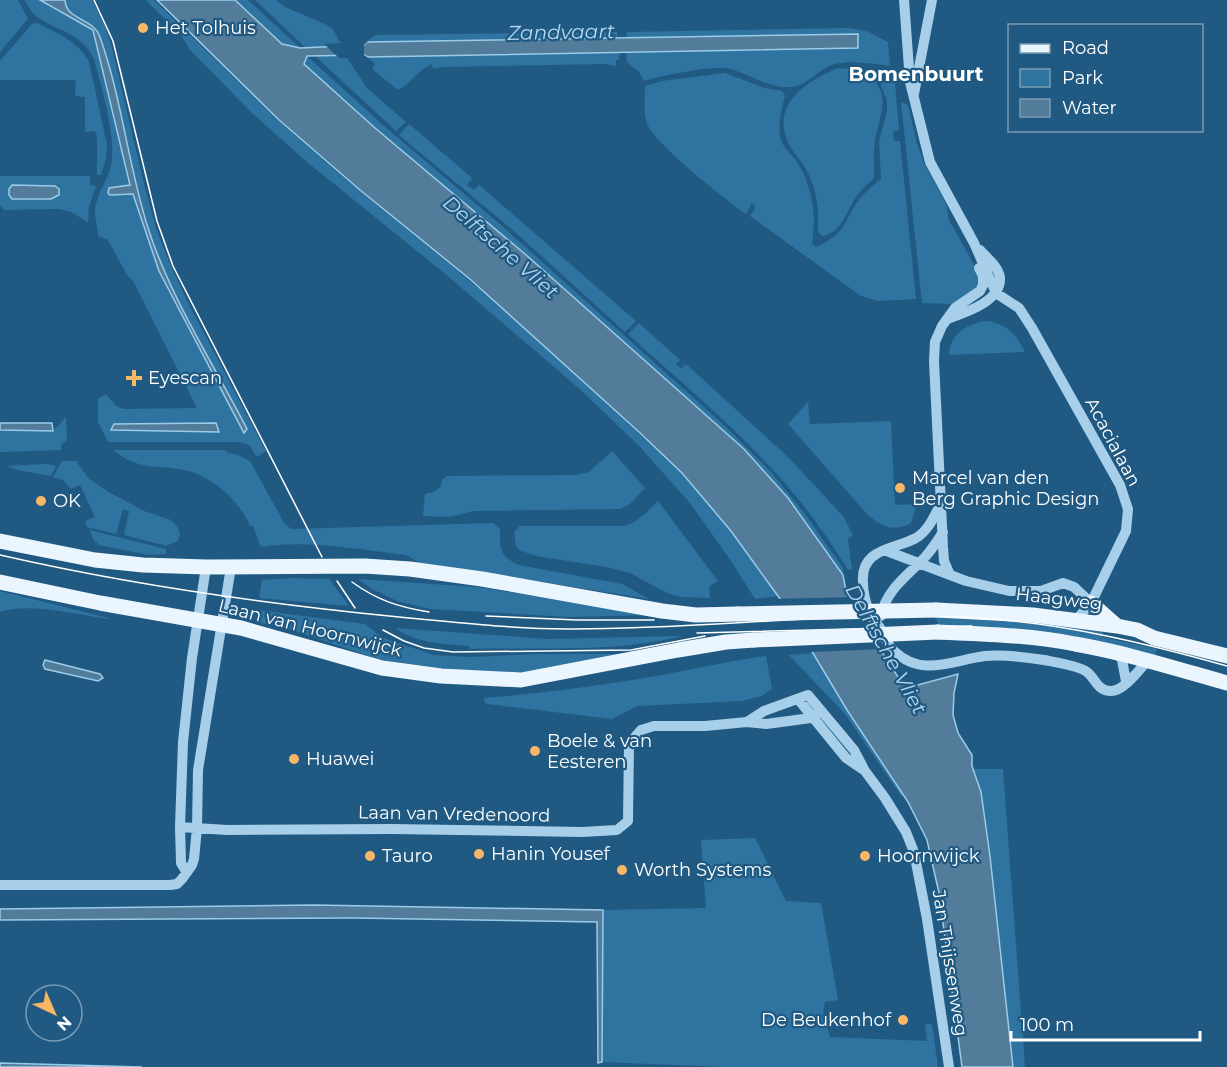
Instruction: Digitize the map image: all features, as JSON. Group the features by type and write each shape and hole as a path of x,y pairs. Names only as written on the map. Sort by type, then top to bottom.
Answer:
{"main road":[{"path":"0,541 94,560 143,565 231,567"},
{"name":"Haagweg","path":"231,567 365,566 410,569 696,615 936,610 1012,613 1117,626 1137,630 1154,638 1227,656"},
{"name":"Laan van Hoornwijck","path":"0,582 270,634 382,668 441,676 521,680 726,642 938,632 1037,638 1118,653"},
{"path":"1091,603 1117,626"},
{"path":"1118,653 1227,683"}],"street":[{"path":"904,0 910,82 930,162 974,243 994,265 1000,277 996,292 986,301 950,318"},
{"path":"914,97 932,0"},
{"path":"950,575 944,561 940,505 935,342 942,326 950,318 955,308 980,291 983,285 983,276 971,254 974,243"},
{"name":"Acacialaan","path":"996,292 1019,308 1028,321 1120,485 1128,509 1126,531 1091,603 1076,620"},
{"path":"940,505 932,521 918,537 872,556 864,568 863,584 872,619 893,651 909,662 927,667 986,656 1043,660 1086,671 1097,685 1104,690 1112,691 1123,687 1126,681 1148,660"},
{"path":"878,625 884,603 890,592 933,547 943,532"},
{"name":"Haagweg","path":"884,550 950,575 1009,591 1041,591 1063,583 1074,587 1091,603"},
{"path":"186,871 181,863 180,827 183,742 206,567"},
{"path":"0,885 170,885 178,883 192,865 197,828 198,770 231,567"},
{"path":"1118,653 1122,660 1126,681"},
{"name":"Jan Thijssenweg","path":"747,722 764,711 803,697 846,758 865,771 906,832 914,852 927,919 949,1067"},
{"path":"747,722 766,724 816,714"},
{"name":"Laan van Vredenoord","path":"180,827 228,830 617,830 628,821 629,744 641,730 654,726 705,726 747,722"}],"green space":[{"path":"0,0 18,0 28,19 0,52"},
{"path":"24,0 40,0 93,29 130,186 109,188 110,195 133,194 159,271 244,433 247,429 180,305 157,254 141,204 114,84 100,37 92,26 70,12 65,0 92,0 103,21 111,44 156,228 187,301 266,451 257,457 249,445 240,442 108,442 98,422 98,399 106,394 116,406 123,409 197,408 133,281 127,275 108,240 98,236 95,209 110,171 112,141 94,59 75,37 36,16"},
{"path":"146,0 154,0 275,118 498,304 682,473 719,515 778,596 755,599 690,503 640,447 582,391 449,277 307,162 252,113 190,50 181,35"},
{"path":"236,0 248,0 300,48 282,44"},
{"path":"255,0 276,0 285,7 327,25 333,29 342,46 306,48"},
{"path":"37,23 73,43 89,62 107,145 101,175 97,175 97,138 95,131 85,132 85,97 75,96 76,80 0,80 0,61 32,24"},
{"path":"849,28 869,32 888,42 890,66 855,62 835,64 803,84 783,87 725,68 672,74 644,81 640,73 627,62 626,53 858,48 858,35 626,38 627,32"},
{"path":"617,32 617,38 367,42 375,35"},
{"path":"620,53 616,66 605,64 433,69 432,64 398,90 372,69 375,64 368,57"},
{"path":"314,55 345,55 367,88 406,122 396,131"},
{"path":"307,56 384,126 502,226 724,425 771,472 805,514 843,568 843,575 788,498 726,434 525,254 375,128 304,64"},
{"path":"838,68 865,70 880,90 882,108 876,138 873,179 862,189 840,225 829,234 822,236 818,231 818,209 811,180 786,137 785,113 797,94 806,86"},
{"path":"883,71 894,71 899,130 893,132 894,141 900,141 916,299 878,301 861,296 750,216 756,207 752,203 746,214 707,184 662,144 652,132 646,119 645,86 662,81 725,73 765,88 782,91 785,95 780,120 781,139 806,178 812,199 814,221 812,243 816,247 834,237 860,198 881,179 879,141 887,111 887,100 877,75"},
{"path":"901,102 908,105 917,144 925,165 946,204 949,220 978,272 979,282 974,291 953,304 922,303"},
{"path":"409,124 472,178 467,185 474,190 479,185 636,321 625,332 515,232 399,135"},
{"path":"0,176 90,176 90,185 96,186 89,207 88,222 71,212 59,209 4,210 0,205","holes":["55,186 51,199 12,199"]},
{"path":"989,321 1002,325 1011,332 1025,352 949,355 953,341 962,330 974,324"},
{"path":"639,323 680,360 676,364 681,369 686,364 788,457 843,516 853,535 848,539 852,569 848,570 802,503 753,449 628,334"},
{"path":"808,402 810,424 891,421 895,505 917,504 911,523 893,528 882,525 871,518 788,424"},
{"path":"66,417 67,440 61,445 61,450 0,452 0,431 53,431"},
{"path":"113,450 225,450 236,454 250,461 284,523 291,529 493,523 500,529 504,555 519,565 622,584 649,599 420,563 406,555 314,545 261,547 253,526 250,526 232,498 205,478 184,470 139,464 122,457"},
{"path":"612,451 645,488 630,504 620,509 474,511 449,517 423,516 425,494 434,492 447,476 576,475 589,472"},
{"path":"62,461 76,461 89,479 107,491 144,511 171,520 180,533 178,541 166,546 124,535 129,511 123,509 116,534 87,527 85,521 95,517 80,485 71,489 63,480 53,477"},
{"path":"47,464 56,466 51,476 7,466"},
{"path":"658,501 718,581 709,587 710,598 681,597 667,593 630,573 537,556 516,547 514,532 520,526 624,526 638,519"},
{"path":"90,530 166,549 166,554 149,555 99,545 93,539"},
{"path":"329,579 349,606 259,598 262,580"},
{"path":"358,579 477,587 651,615 569,617 430,609 397,601 372,589"},
{"path":"0,591 109,619 25,608 0,612"},
{"path":"257,610 365,624 383,638 434,655 471,657 629,654 559,668 505,674 408,666 372,657 282,627 255,622"},
{"path":"936,613 1019,619 1103,632 1102,637 1157,649 1155,658 938,629"},
{"path":"395,628 548,639 682,636 603,647 470,649 469,646 421,640"},
{"path":"812,653 904,796 901,796 845,714 789,655"},
{"path":"766,656 772,689 762,696 741,701 637,706 612,719 487,704 484,698 620,682"},
{"path":"973,769 1003,769 1025,1067 1013,1067 990,856"},
{"path":"755,838 786,901 821,903 838,1000 825,1002 823,1012 830,1037 927,1041 925,1024 932,1024 938,1067 723,1067 602,1062 603,910 706,908 701,840"}],"water":[{"path":"40,0 65,0 70,12 92,26 100,37 114,84 141,204 157,254 180,305 247,429 244,433 159,271 133,194 110,195 108,193 109,188 130,185 93,30"},
{"name":"Delftsche Vliet","path":"157,0 235,0 282,44 300,48 364,45 367,42 858,34 858,48 368,57 364,55 307,56 304,64 375,128 525,254 744,449 788,498 843,575 847,597 898,677 906,684 914,686 958,674 953,715 958,733 972,755 972,766 981,792 1013,1067 962,1067 939,893 927,840 908,802 847,710 783,603 731,531 682,473 639,432 471,280 360,190 279,120"},
{"path":"12,185 55,186 59,189 59,195 51,199 12,199 9,189"},
{"path":"0,423 52,423 53,431 0,430"},
{"path":"216,423 219,432 111,430 114,424"},
{"path":"45,660 100,674 103,678 98,681 45,669 43,665"},
{"path":"314,905 603,910 602,1062 598,1063 597,922 353,918 0,920 0,909"},
{"path":"0,1063 142,1067 0,1067"}],"pier":[{"path":"370,39 364,45 364,55 371,60 339,58 324,44 363,42"},
{"path":"851,597 884,649 810,652 776,599"}],"tram line":[{"path":"94,0 113,41 157,221 173,266 322,557"},
{"path":"0,555 99,576 199,592 349,612 462,623 567,629 670,627 874,616 977,618 1072,629 1227,666"},
{"path":"337,581 355,608"},
{"path":"352,582 388,602 429,612"},
{"path":"486,616 577,620 654,620"},
{"path":"697,633 972,626"},
{"path":"383,630 424,648 453,652 631,650 705,636"}],"place":[{"name":"Het Tolhuis","path":"143,28"},
{"name":"Eyescan","path":"134,378"},
{"name":"Marcel van den Berg Graphic Design","path":"900,488"},
{"name":"OK","path":"41,501"},
{"name":"Boele & van Eesteren","path":"535,751"},
{"name":"Huawei","path":"294,759"},
{"name":"Hanin Yousef","path":"479,854"},
{"name":"Tauro","path":"370,856"},
{"name":"Hoornwijck","path":"865,856"},
{"name":"Worth Systems","path":"622,870"},
{"name":"De Beukenhof","path":"903,1020"}],"district":[{"name":"Bomenbuurt","path":"916,74"}],"water label":[{"name":"Zandvaart","path":"561,32"}]}
